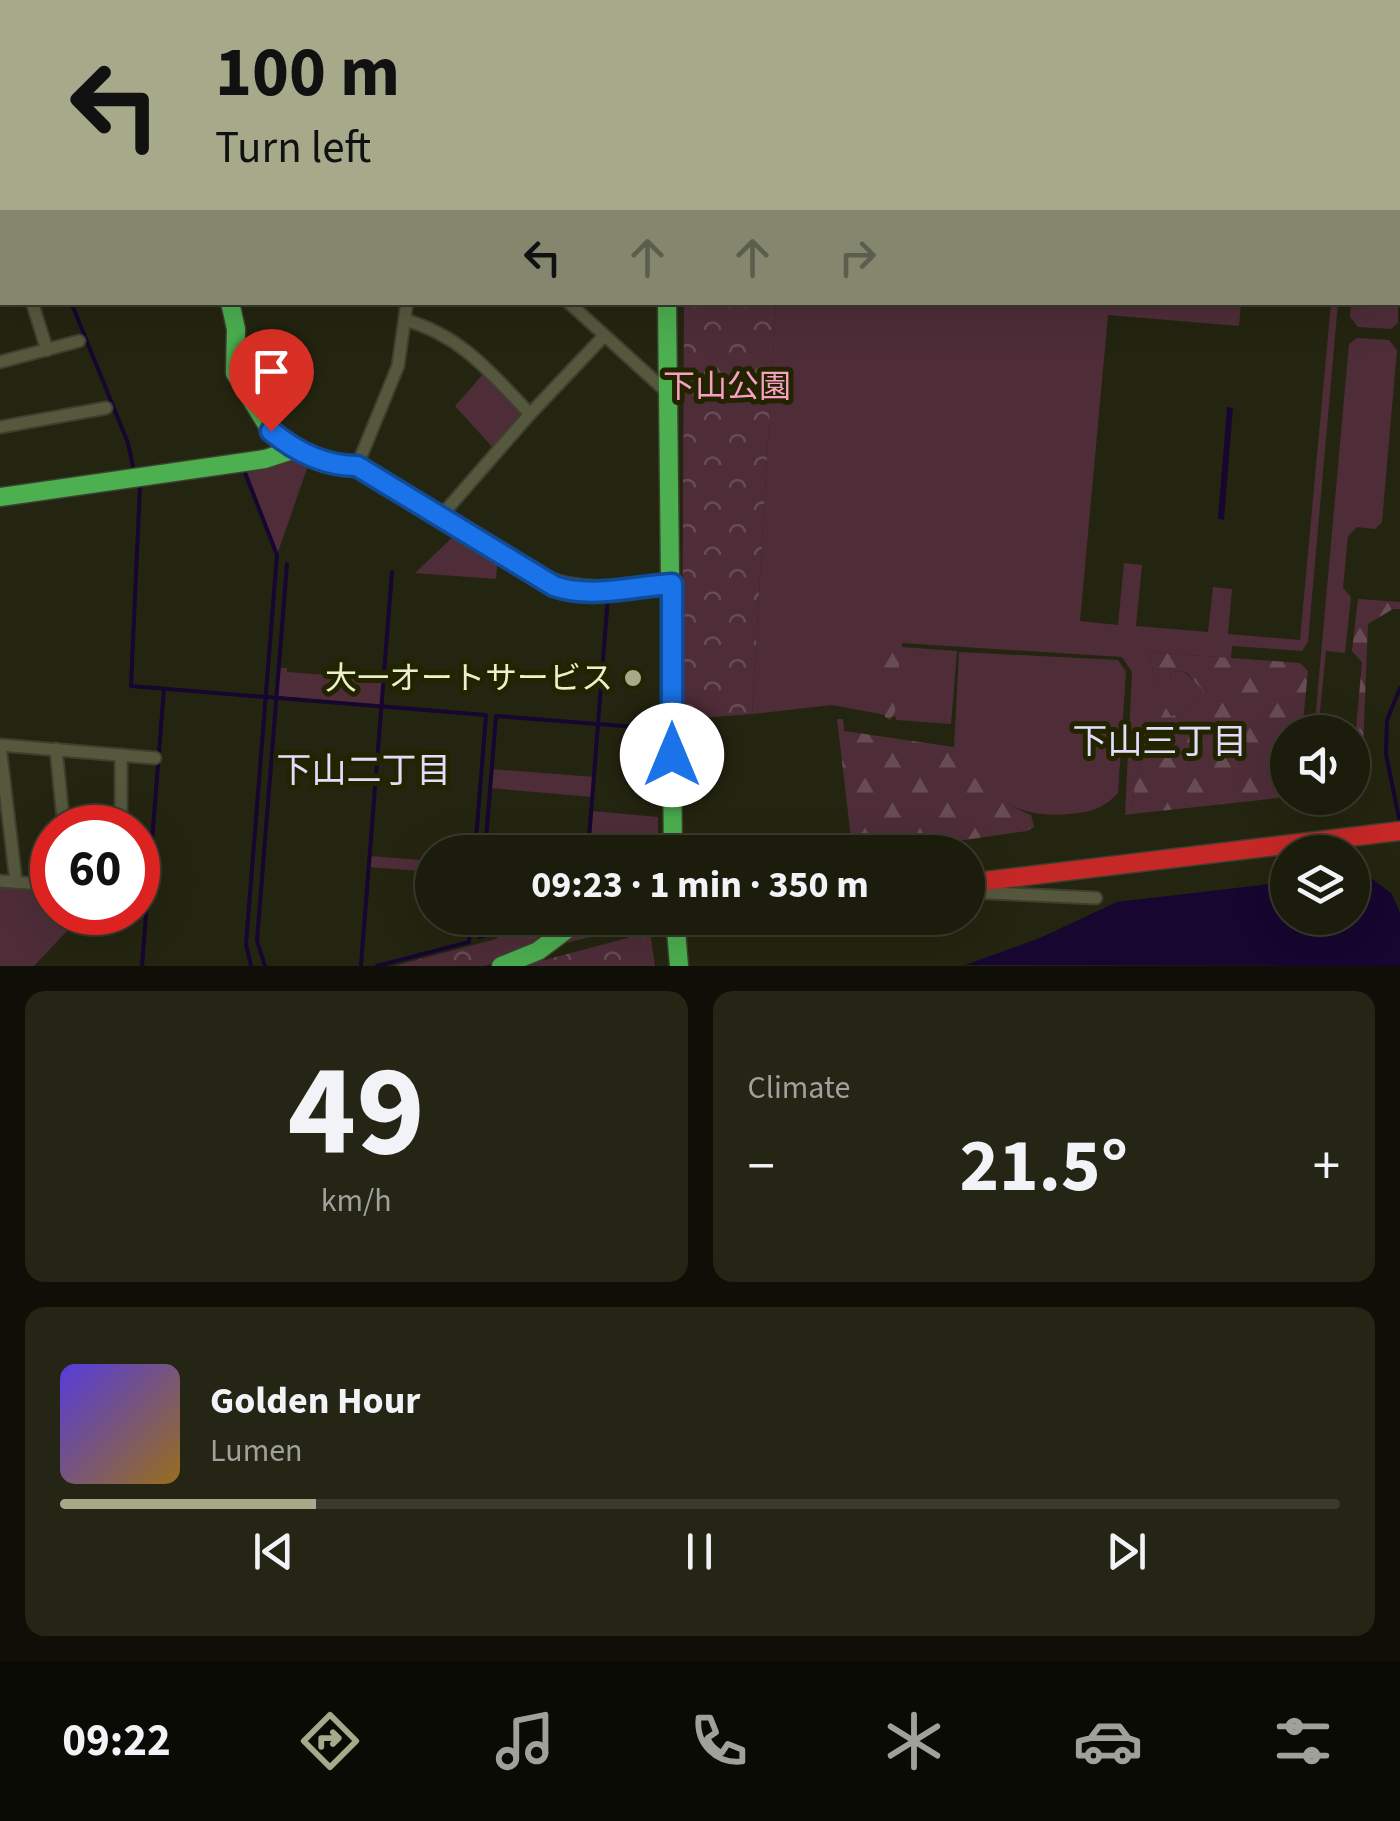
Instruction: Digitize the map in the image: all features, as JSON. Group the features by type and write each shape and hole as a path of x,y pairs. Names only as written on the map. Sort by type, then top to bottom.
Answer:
{"street":[{"path":"33,305 47,350"},
{"path":"231,305 236,329 235,373 271,431 296,449 323,460 357,466 539,578 564,589 592,592 672,584"},
{"path":"357,466 398,366 406,305"},
{"path":"571,305 668,393"},
{"path":"667,305 674,835"},
{"path":"405,320 421,324 474,353 530,414"},
{"path":"441,516 604,336"},
{"path":"0,362 79,341"},
{"path":"0,427 106,408"},
{"path":"0,497 266,458 296,449"},
{"path":"16,882 0,745 156,758"},
{"path":"56,749 62,805"},
{"path":"121,755 121,805"},
{"path":"985,881 1400,831"},
{"path":"0,882 30,883"},
{"path":"985,893 1096,898"},
{"path":"501,966 538,951 559,935"},
{"path":"676,935 679,966"}],"green space":[{"path":"776,305 1241,305 1239,326 1108,315 1080,621 1118,625 1124,563 1142,565 1136,626 1208,632 1213,587 1232,589 1228,634 1300,640 1331,305 1338,305 1308,642 1302,651 1232,646 1231,658 1150,652 1157,702 1171,671 1185,672 1203,691 1181,713 1171,716 1166,709 1160,719 1160,734 1138,771 1132,814 1125,815 1132,672 1122,657 902,643 902,647 957,651 951,724 896,720 832,705 752,714"},
{"name":"下山公園","path":"776,305 752,714 687,719 682,714 684,306"},
{"path":"1351,305 1398,305 1398,323 1391,329 1358,327 1350,317"},
{"path":"1357,338 1389,340 1397,350 1382,522 1375,529 1357,527 1348,536 1343,588 1351,597 1345,653 1326,651 1320,715 1316,715 1349,344"},
{"path":"485,372 526,414 495,450 455,406"},
{"path":"293,457 310,460 277,555 242,466"},
{"path":"456,534 498,559 496,579 415,573"},
{"path":"1358,599 1400,602 1400,609 1368,624 1364,715 1357,715 1362,662 1352,651"},
{"path":"895,634 899,634 901,643 895,712 890,720 882,707 893,694 877,675 882,668 881,656 890,648"},
{"path":"959,652 1118,660 1126,672 1118,793 1090,811 1049,814 1015,807 987,790 954,747"},
{"path":"1150,652 1300,663 1308,671 1304,715 1270,715 1270,799 1132,814 1138,771 1160,734 1160,719 1166,708 1171,716 1181,713 1203,691 1186,672 1171,671 1157,704"},
{"path":"277,668 383,679 380,705 275,696"},
{"path":"837,719 843,719 844,731 954,747 987,788 1031,815 1034,827 985,837 851,835"},
{"path":"491,769 595,777 593,797 489,788"},
{"path":"592,811 658,817 658,835 591,835"},
{"path":"370,856 415,860 415,871 369,867"},
{"path":"0,886 30,888 30,935 63,935 34,966 0,966"},
{"path":"502,935 545,935 484,966 394,966"},
{"path":"572,935 599,935 558,945"},
{"path":"650,935 655,966 522,966"}],"shaded area":[{"path":"1227,407 1233,408 1224,520 1218,519"},
{"path":"1370,877 1392,894 1400,913 1400,966 965,965 1040,938 1117,902 1270,884 1270,935 1370,935"}],"waterway":[{"path":"72,305 128,443 134,471"},
{"path":"244,470 277,555 246,944 251,966"},
{"path":"140,486 131,686 486,715 476,835"},
{"path":"265,966 257,941 287,564"},
{"path":"361,965 392,572"},
{"path":"589,835 608,596"},
{"path":"1400,688 1387,720 1386,754 1400,823"},
{"path":"142,966 164,689"},
{"path":"486,835 496,716 649,728"},
{"path":"377,966 469,942 470,935"},
{"path":"479,935 486,935"}],"traffic: fast":[{"path":"231,305 236,329 235,373 271,431 296,449 323,460 357,466 539,578 555,584 588,589 672,584"},
{"path":"667,305 673,835"},
{"path":"0,497 265,459 296,449"},
{"path":"501,966 538,951 559,935"},
{"path":"676,935 679,966"}],"traffic: jam":[{"path":"985,881 1400,831"}],"place":[{"name":"大一オートサービス","path":"633,678"}],"district":[{"name":"下山三丁目","path":"1160,741"},
{"name":"下山二丁目","path":"364,770"}],"route":[{"path":"271,431 288,446 323,460 357,466 554,586 592,592 672,584 672,755"}]}
